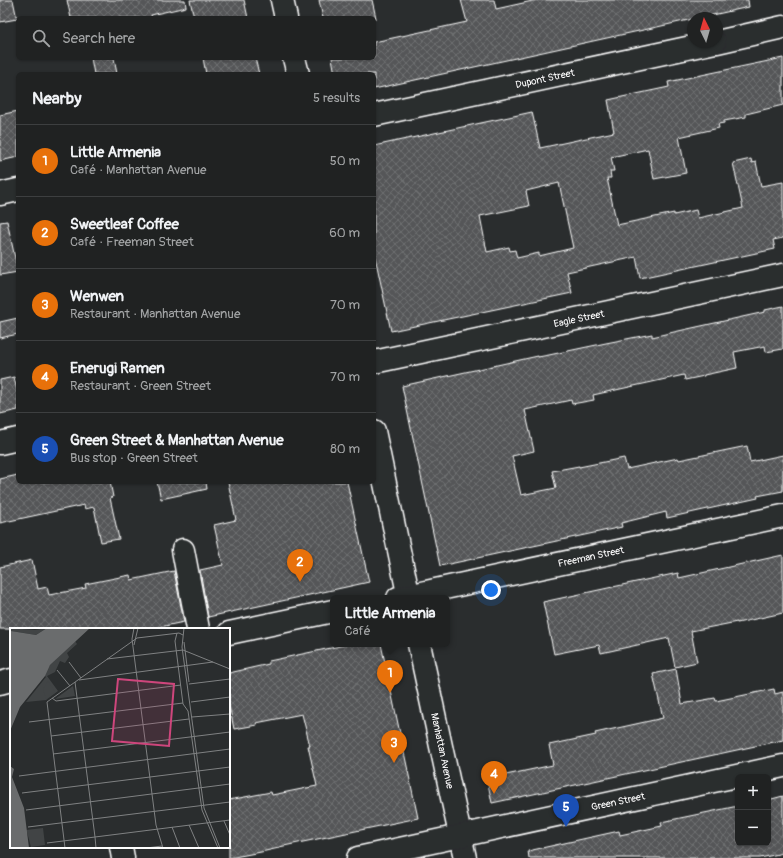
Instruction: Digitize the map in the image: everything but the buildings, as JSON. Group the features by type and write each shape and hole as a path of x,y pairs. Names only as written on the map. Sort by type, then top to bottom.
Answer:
{"street":[{"path":"282,0 286,16"},
{"name":"Dupont Street","path":"723,41 783,28"},
{"name":"Dupont Street","path":"376,115 688,48"},
{"path":"294,60 298,72"},
{"path":"0,194 16,190"},
{"name":"Eagle Street","path":"376,362 783,275"},
{"path":"0,443 16,439"},
{"path":"376,441 406,595"},
{"name":"Freeman Street","path":"415,595 783,516"},
{"path":"183,550 198,628"},
{"path":"230,633 330,612"},
{"name":"Manhattan Avenue","path":"420,647 465,858"},
{"path":"0,683 10,680"},
{"name":"Green Street","path":"358,858 783,766"},
{"path":"121,848 123,858"}],"place":[{"name":"Sweetleaf Coffee","path":"300,582"},
{"name":"Little Armenia","path":"390,693"},
{"name":"Wenwen","path":"394,763"},
{"name":"Enerugi Ramen","path":"494,794"},
{"name":"Green Street & Manhattan Avenue","path":"566,827"}]}
